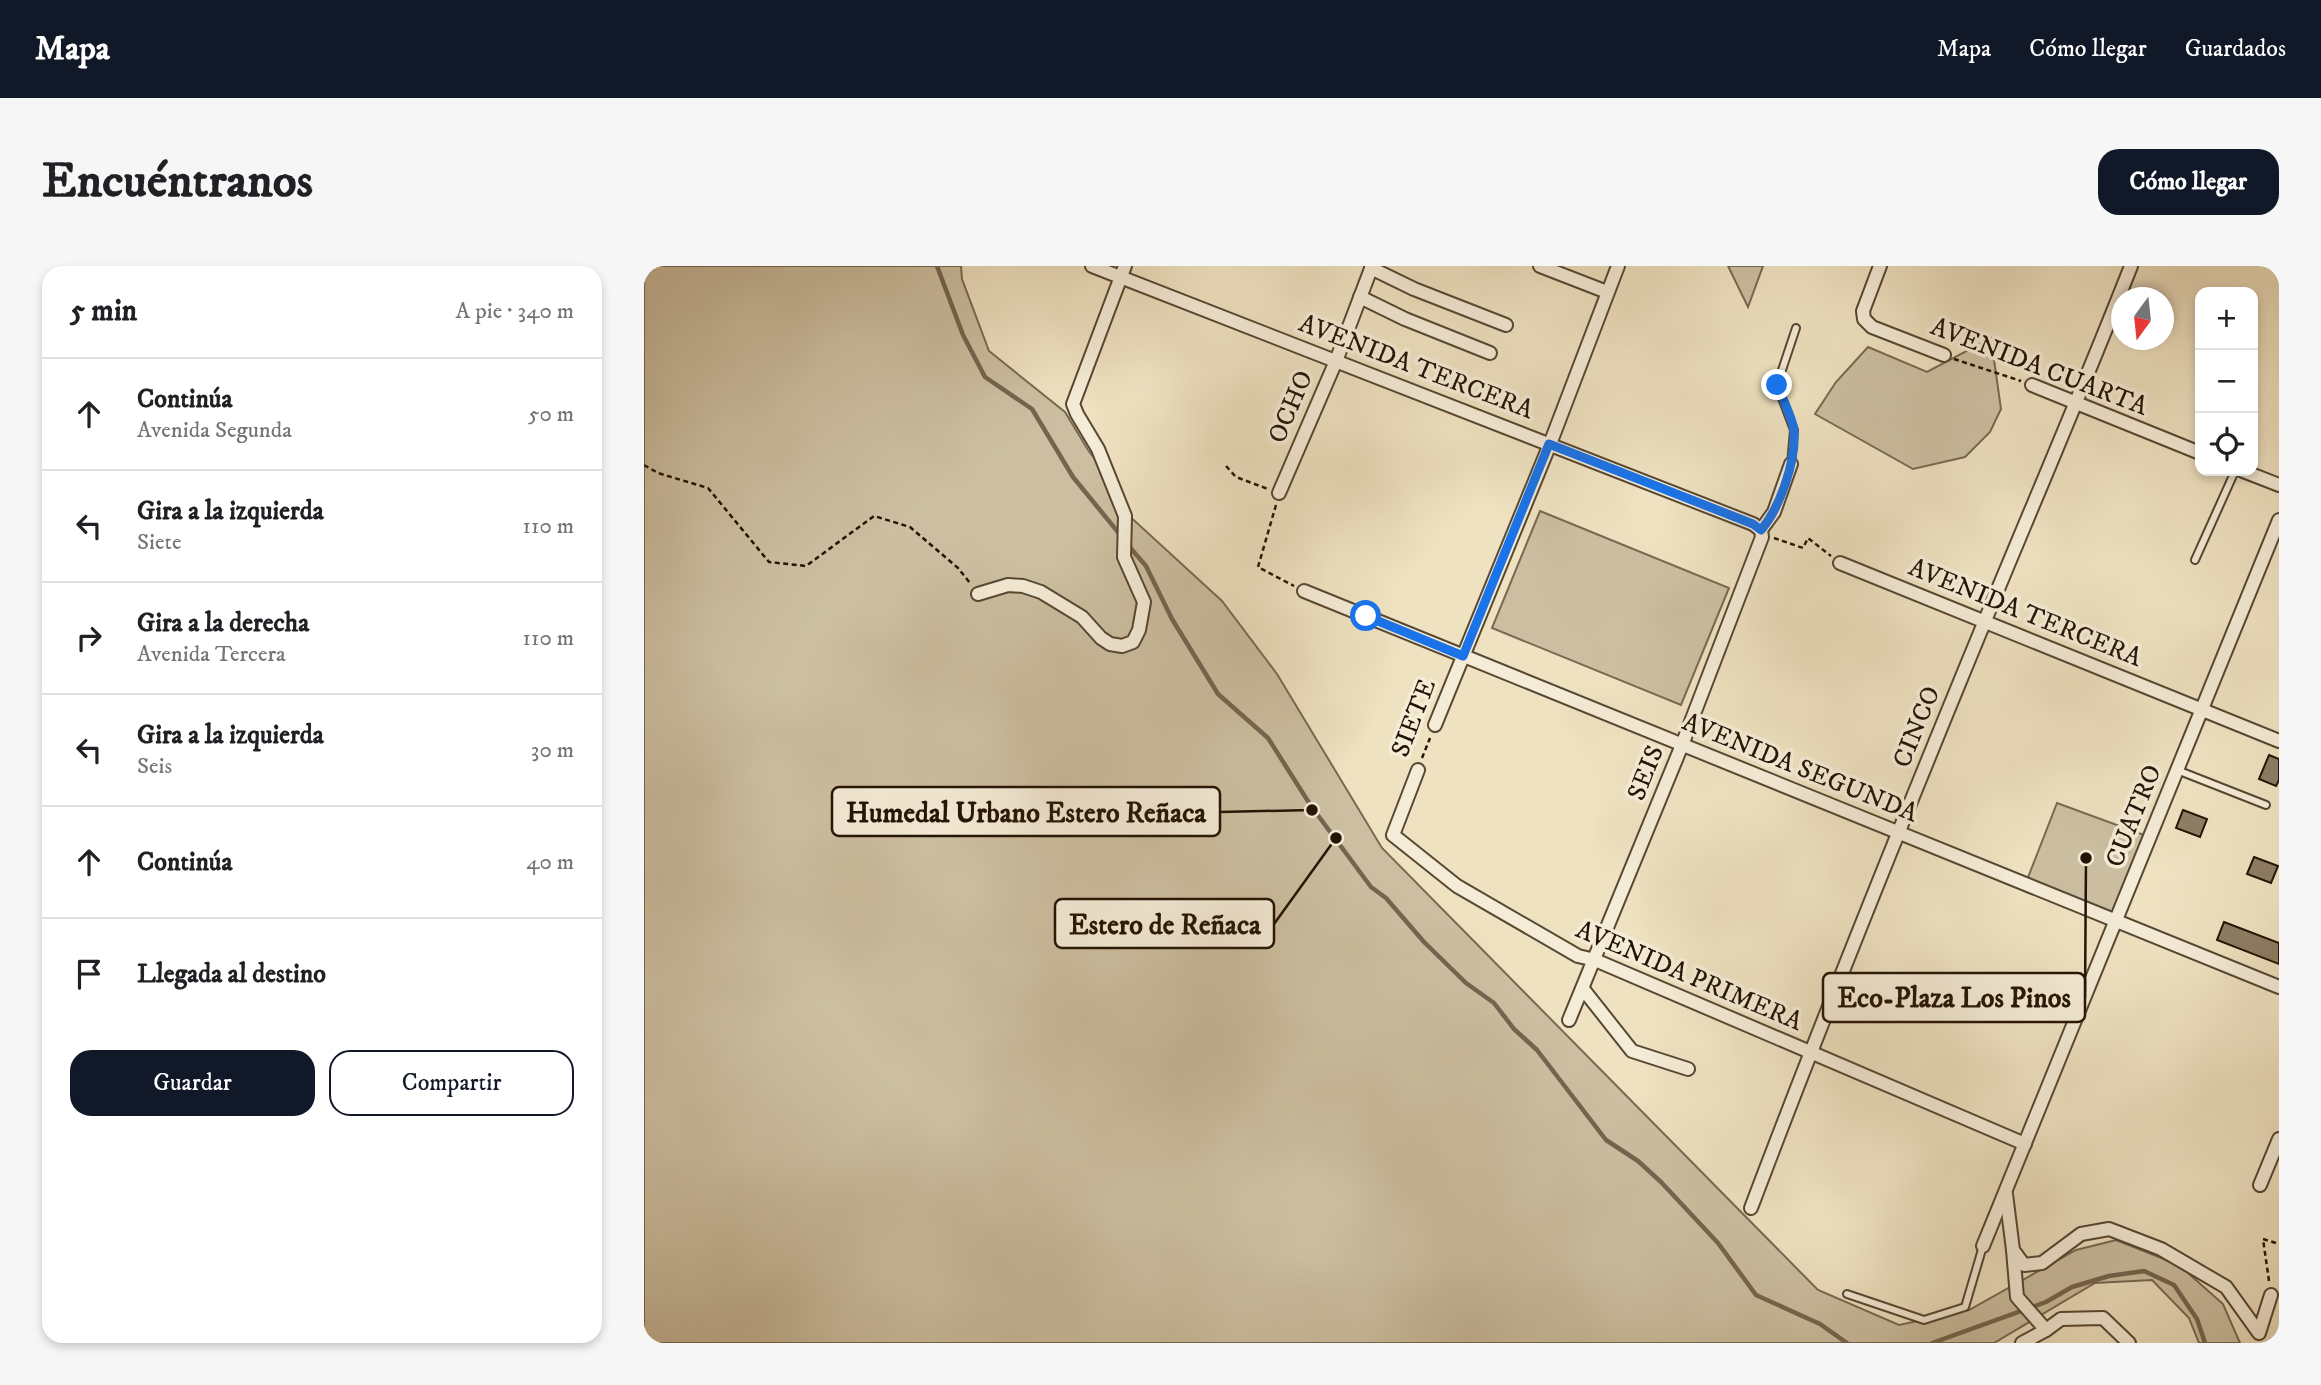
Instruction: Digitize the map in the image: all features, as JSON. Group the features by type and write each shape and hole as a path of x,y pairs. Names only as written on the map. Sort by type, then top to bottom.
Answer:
{"street":[{"name":"AVENIDA TERCERA","path":"1092,266 1123,271 1336,361 1753,524 1762,532"},
{"path":"1539,266 1607,292"},
{"name":"SIETE","path":"1435,725 1618,266"},
{"name":"AVENIDA CUARTA","path":"1880,266 1863,311 1864,319 1872,327 1944,355"},
{"name":"CINCO","path":"1751,1208 1810,1052 2131,266"},
{"path":"1371,267 1414,289 1506,324"},
{"name":"OCHO","path":"1279,493 1336,361 1371,267"},
{"path":"978,594 1008,585 1023,586 1083,617 1101,638 1110,644 1122,646 1133,642 1139,630 1144,602 1124,557 1125,516 1098,449 1073,404 1123,271"},
{"path":"1360,297 1405,319 1490,353"},
{"name":"AVENIDA CUARTA","path":"2032,385 2195,451"},
{"name":"SEIS","path":"1569,1020 1682,744 1762,532 1774,512 1791,464"},
{"path":"2256,476 2279,485"},
{"name":"CUATRO","path":"1983,1246 2279,520"},
{"name":"AVENIDA TERCERA","path":"1840,562 2279,741"},
{"name":"AVENIDA SEGUNDA","path":"1304,591 2279,987"},
{"name":"SIETE","path":"1392,835 1418,770"},
{"name":"AVENIDA PRIMERA","path":"1392,835 1457,886 1578,956 1595,960 2025,1143"},
{"path":"1583,989 1632,1051 1688,1069"},
{"path":"2260,1185 2279,1139"},
{"path":"2006,1190 2017,1297 2046,1330"},
{"path":"2013,1250 2024,1265 2042,1263 2081,1234 2109,1229 2161,1248 2226,1287 2259,1334 2271,1295"},
{"path":"2022,1343 2061,1319 2103,1318 2129,1343"}],"lane":[{"path":"1791,464 1794,430 1777,385 1796,328"},
{"path":"2194,560 2233,476"},
{"path":"2177,770 2266,805"},
{"path":"1847,1294 1924,1320 1965,1307 1983,1246"}],"path":[{"name":"AVENIDA CUARTA","path":"1944,355 2032,385"},
{"path":"644,465 658,474 708,488 769,562 806,566 874,516 910,527 958,568 978,594"},
{"path":"1226,466 1236,477 1279,493 1258,567 1304,591"},
{"path":"1762,532 1803,548 1808,538 1840,562"},
{"name":"SIETE","path":"1418,770 1435,725"},
{"path":"2271,1295 2263,1239 2279,1244"}],"shaded area":[{"path":"644,266 961,266 962,279 989,351 1065,412 1104,471 1126,513 1222,601 1277,674 1382,848 1818,1290 1899,1325 1969,1310 2076,1250 2116,1240 2179,1265 2223,1304 2240,1343 2199,1343 2189,1318 2152,1280 2095,1283 1994,1343 644,1343"},
{"path":"1728,266 1763,266 1748,307"},
{"path":"1991,338 2001,409 1990,432 1965,457 1913,469 1815,414 1836,382 1868,347 1927,372"},
{"path":"1540,511 1729,588 1681,705 1492,628"},
{"path":"2057,803 2147,836 2114,917 2027,880"}],"building":[{"path":"2269,755 2279,759 2279,780 2276,786 2259,779"},
{"path":"2183,810 2207,819 2200,837 2176,828"},
{"path":"2254,857 2278,866 2271,883 2247,874"},
{"path":"2224,922 2279,943 2279,964 2217,940"}],"waterway":[{"path":"937,266 963,335 985,377 1032,409 1073,477 1122,537"},
{"path":"1127,544 1146,566 1172,619 1218,694 1268,738 1311,806 1371,887 1386,898 1424,942 1466,983 1494,1003 1514,1029 1537,1050 1606,1140 1638,1161 1661,1182 1718,1243 1756,1295 1820,1324 1847,1343"},
{"path":"1932,1343 2046,1302 2072,1287 2109,1276 2144,1271 2174,1285 2197,1319 2205,1343"}],"place":[{"name":"Humedal Urbano Estero Reñaca","path":"1312,810"},
{"name":"Estero de Reñaca","path":"1336,838"},
{"name":"Eco-Plaza Los Pinos","path":"2086,858"}],"route":[{"path":"1366,616 1463,656 1549,444 1753,524 1761,530 1774,512 1791,464 1794,430 1777,385"}]}
